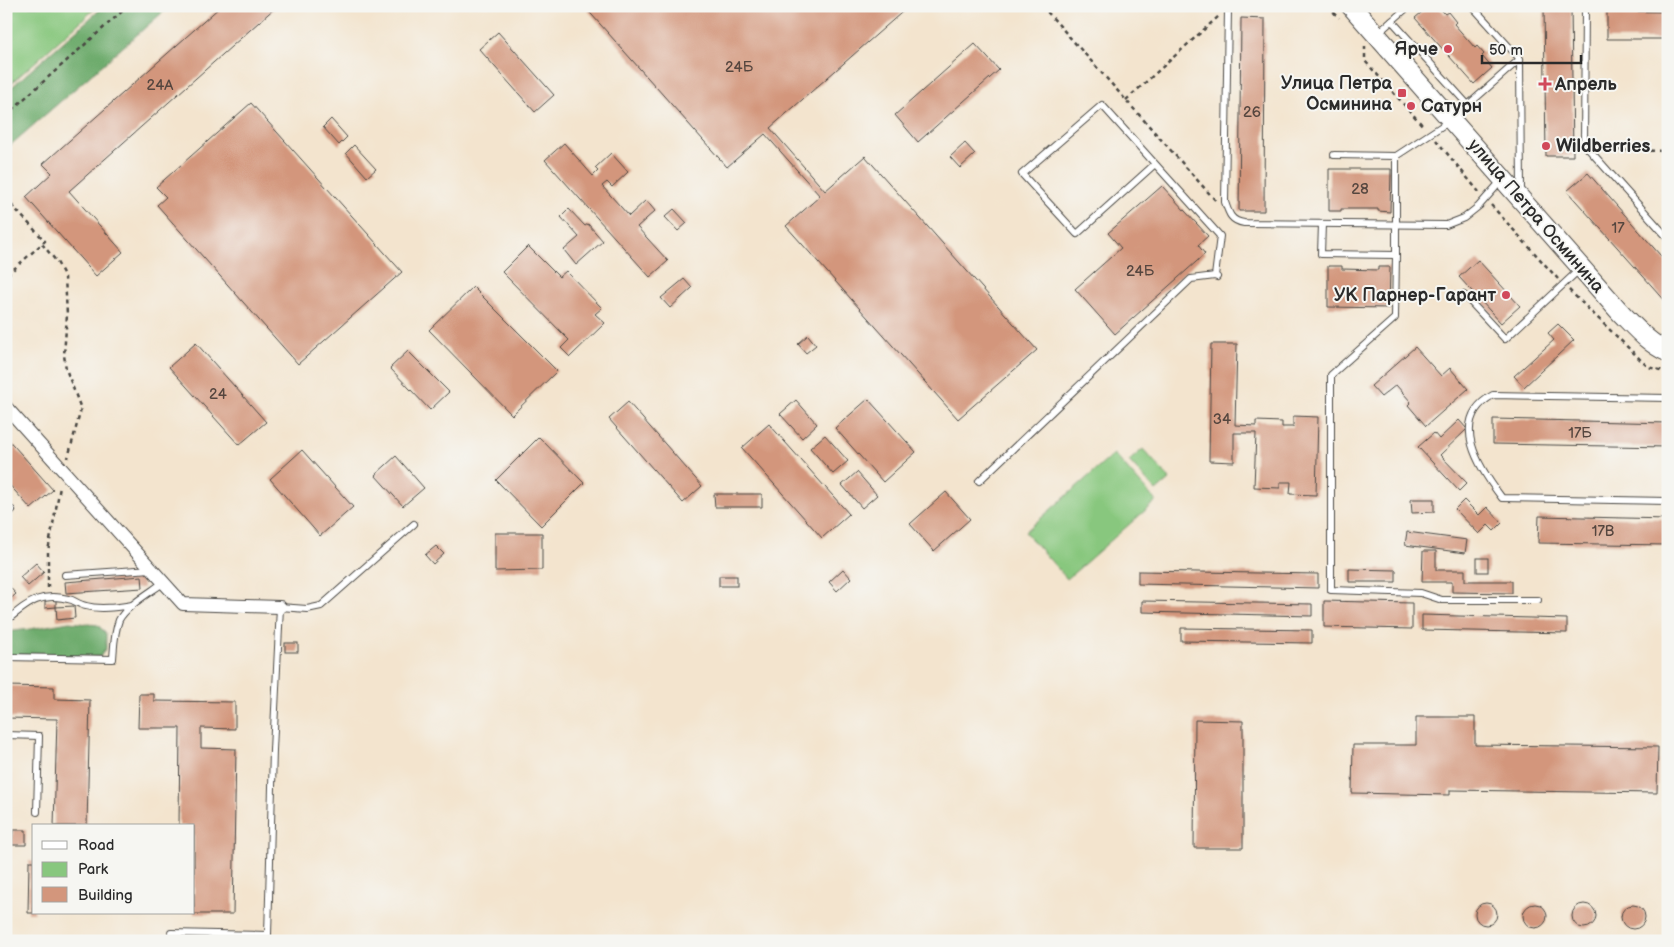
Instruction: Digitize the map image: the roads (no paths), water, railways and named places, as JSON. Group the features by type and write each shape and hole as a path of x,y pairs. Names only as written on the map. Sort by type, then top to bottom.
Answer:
{"main road":[{"name":"улица Петра Осминина","path":"1351,6 1370,40 1451,120 1644,336 1658,348 1668,352"}],"street":[{"path":"6,407 183,604 280,607"}],"lane":[{"path":"1370,40 1408,6"},
{"path":"1472,6 1520,59 1521,199"},
{"path":"1585,6 1584,144 1668,238"},
{"path":"1229,7 1225,202 1229,216 1236,222 1446,225 1464,218 1503,179"},
{"path":"1392,21 1468,106"},
{"path":"1334,155 1396,156 1451,120 1520,59"},
{"path":"979,481 1191,279 1216,277 1220,236 1102,104 1022,174 1078,234 1155,164"},
{"path":"1396,156 1395,318 1332,375 1331,590 1421,593 1442,600 1538,600"},
{"path":"1322,224 1321,254 1396,255"},
{"path":"1464,295 1505,339 1582,268"},
{"path":"1668,398 1493,396 1483,401 1473,414 1470,435 1475,454 1485,476 1502,498 1668,501"},
{"path":"6,515 12,510"},
{"path":"171,934 268,935 280,607 307,608 321,606 414,524"},
{"path":"65,575 152,569"},
{"path":"6,656 113,659 115,635 120,619 132,605 164,582"},
{"path":"6,621 30,602 42,597 56,596 72,600 87,607 110,608 132,605"},
{"path":"6,736 39,736 37,812"}],"place":[{"name":"Ярче","path":"1448,49"},
{"name":"Апрель","path":"1545,84"},
{"name":"Улица Петра Осминина","path":"1402,93"},
{"name":"Сатурн","path":"1411,106"},
{"name":"Wildberries","path":"1546,146"},
{"name":"УК Парнер-Гарант","path":"1506,295"}]}
